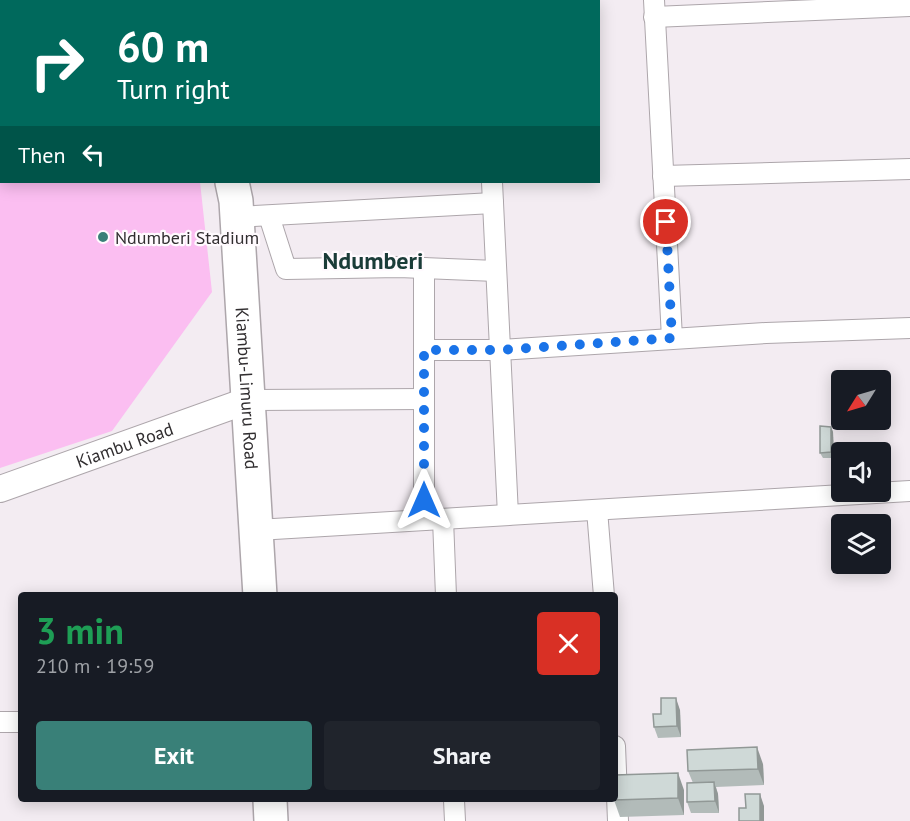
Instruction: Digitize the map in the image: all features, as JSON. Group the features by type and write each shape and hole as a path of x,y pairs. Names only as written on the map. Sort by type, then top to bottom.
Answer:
{"highway":[{"name":"Kiambu-Limuru Road","path":"232,183 237,217 260,592"},
{"path":"270,802 271,821"}],"street":[{"path":"672,338 654,8 910,6"},
{"path":"663,176 910,169"},
{"path":"492,183 508,515"},
{"path":"237,217 493,203"},
{"path":"269,216 286,269 399,267 496,271"},
{"path":"424,268 424,399 433,520 445,592"},
{"path":"424,350 500,350 672,338 910,328"},
{"path":"249,400 424,399"},
{"name":"Kiambu Road","path":"0,489 249,400"},
{"path":"257,530 910,491"},
{"path":"597,510 604,592"},
{"path":"0,722 18,722"},
{"path":"454,802 455,821"},
{"path":"617,802 618,821"}],"shaded area":[{"name":"Ndumberi Stadium","path":"0,183 200,183 212,292 112,431 0,468"}],"building":[{"path":"820,426 831,427 831,452 820,453"},
{"path":"661,698 676,698 677,726 654,727 653,714 661,714"},
{"path":"757,747 758,769 688,771 687,750"},
{"path":"678,773 678,798 618,800 618,775"},
{"path":"714,782 715,801 687,802 687,783"},
{"path":"745,794 760,794 760,821 739,821 739,808 746,808"}],"place":[{"name":"Ndumberi Stadium","path":"103,237"}],"district":[{"name":"Ndumberi","path":"373,260"}],"route":[{"path":"424,500 424,350 500,350 672,338 666,222"}]}
